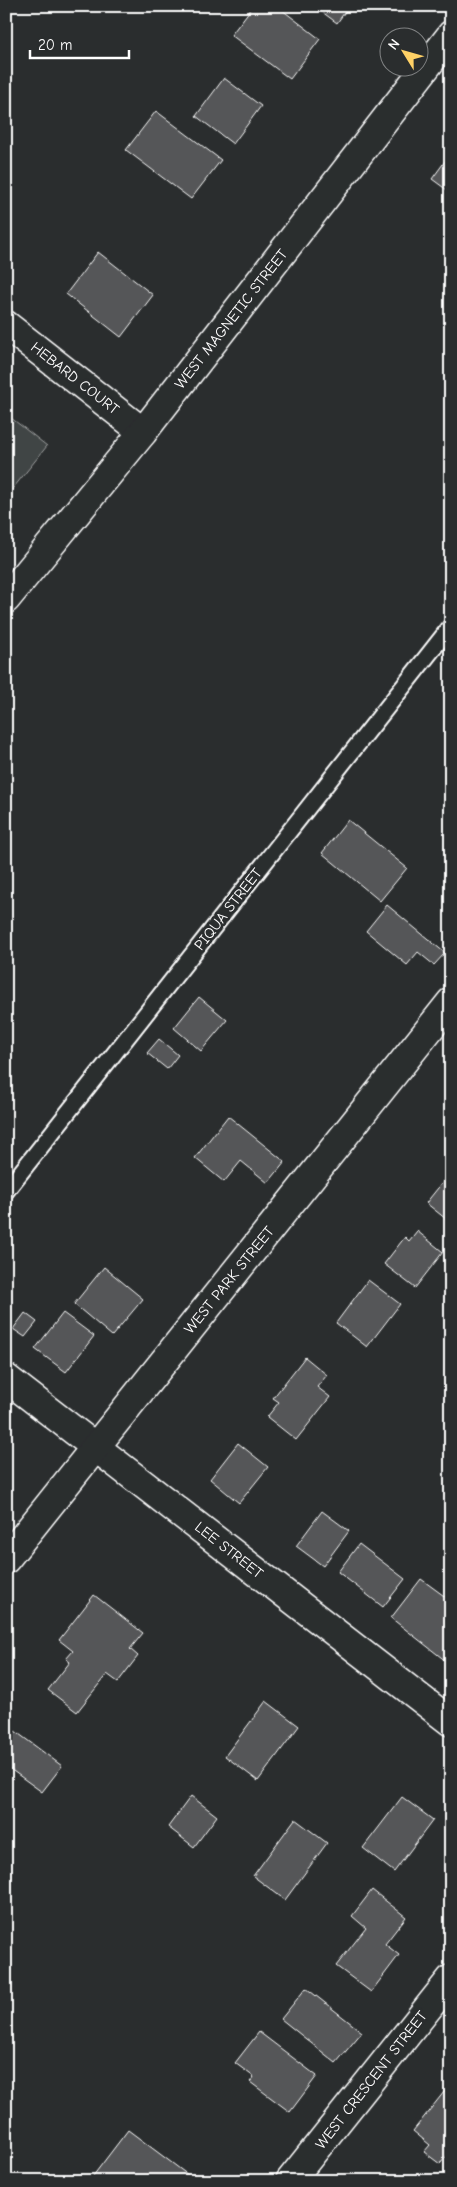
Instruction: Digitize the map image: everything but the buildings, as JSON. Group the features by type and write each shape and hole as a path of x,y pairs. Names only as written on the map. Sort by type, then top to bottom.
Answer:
{"street":[{"name":"WEST MAGNETIC STREET","path":"6,599 143,432 451,35"},
{"name":"HEBARD COURT","path":"6,325 143,432"},
{"name":"WEST PARK STREET","path":"6,1559 451,1002"},
{"name":"LEE STREET","path":"6,1378 97,1446 451,1722"},
{"name":"WEST CRESCENT STREET","path":"290,2181 451,1979"}],"lane":[{"name":"PIQUA STREET","path":"6,1191 451,626"}],"shaded area":[{"path":"6,414 47,446 6,497"}]}
